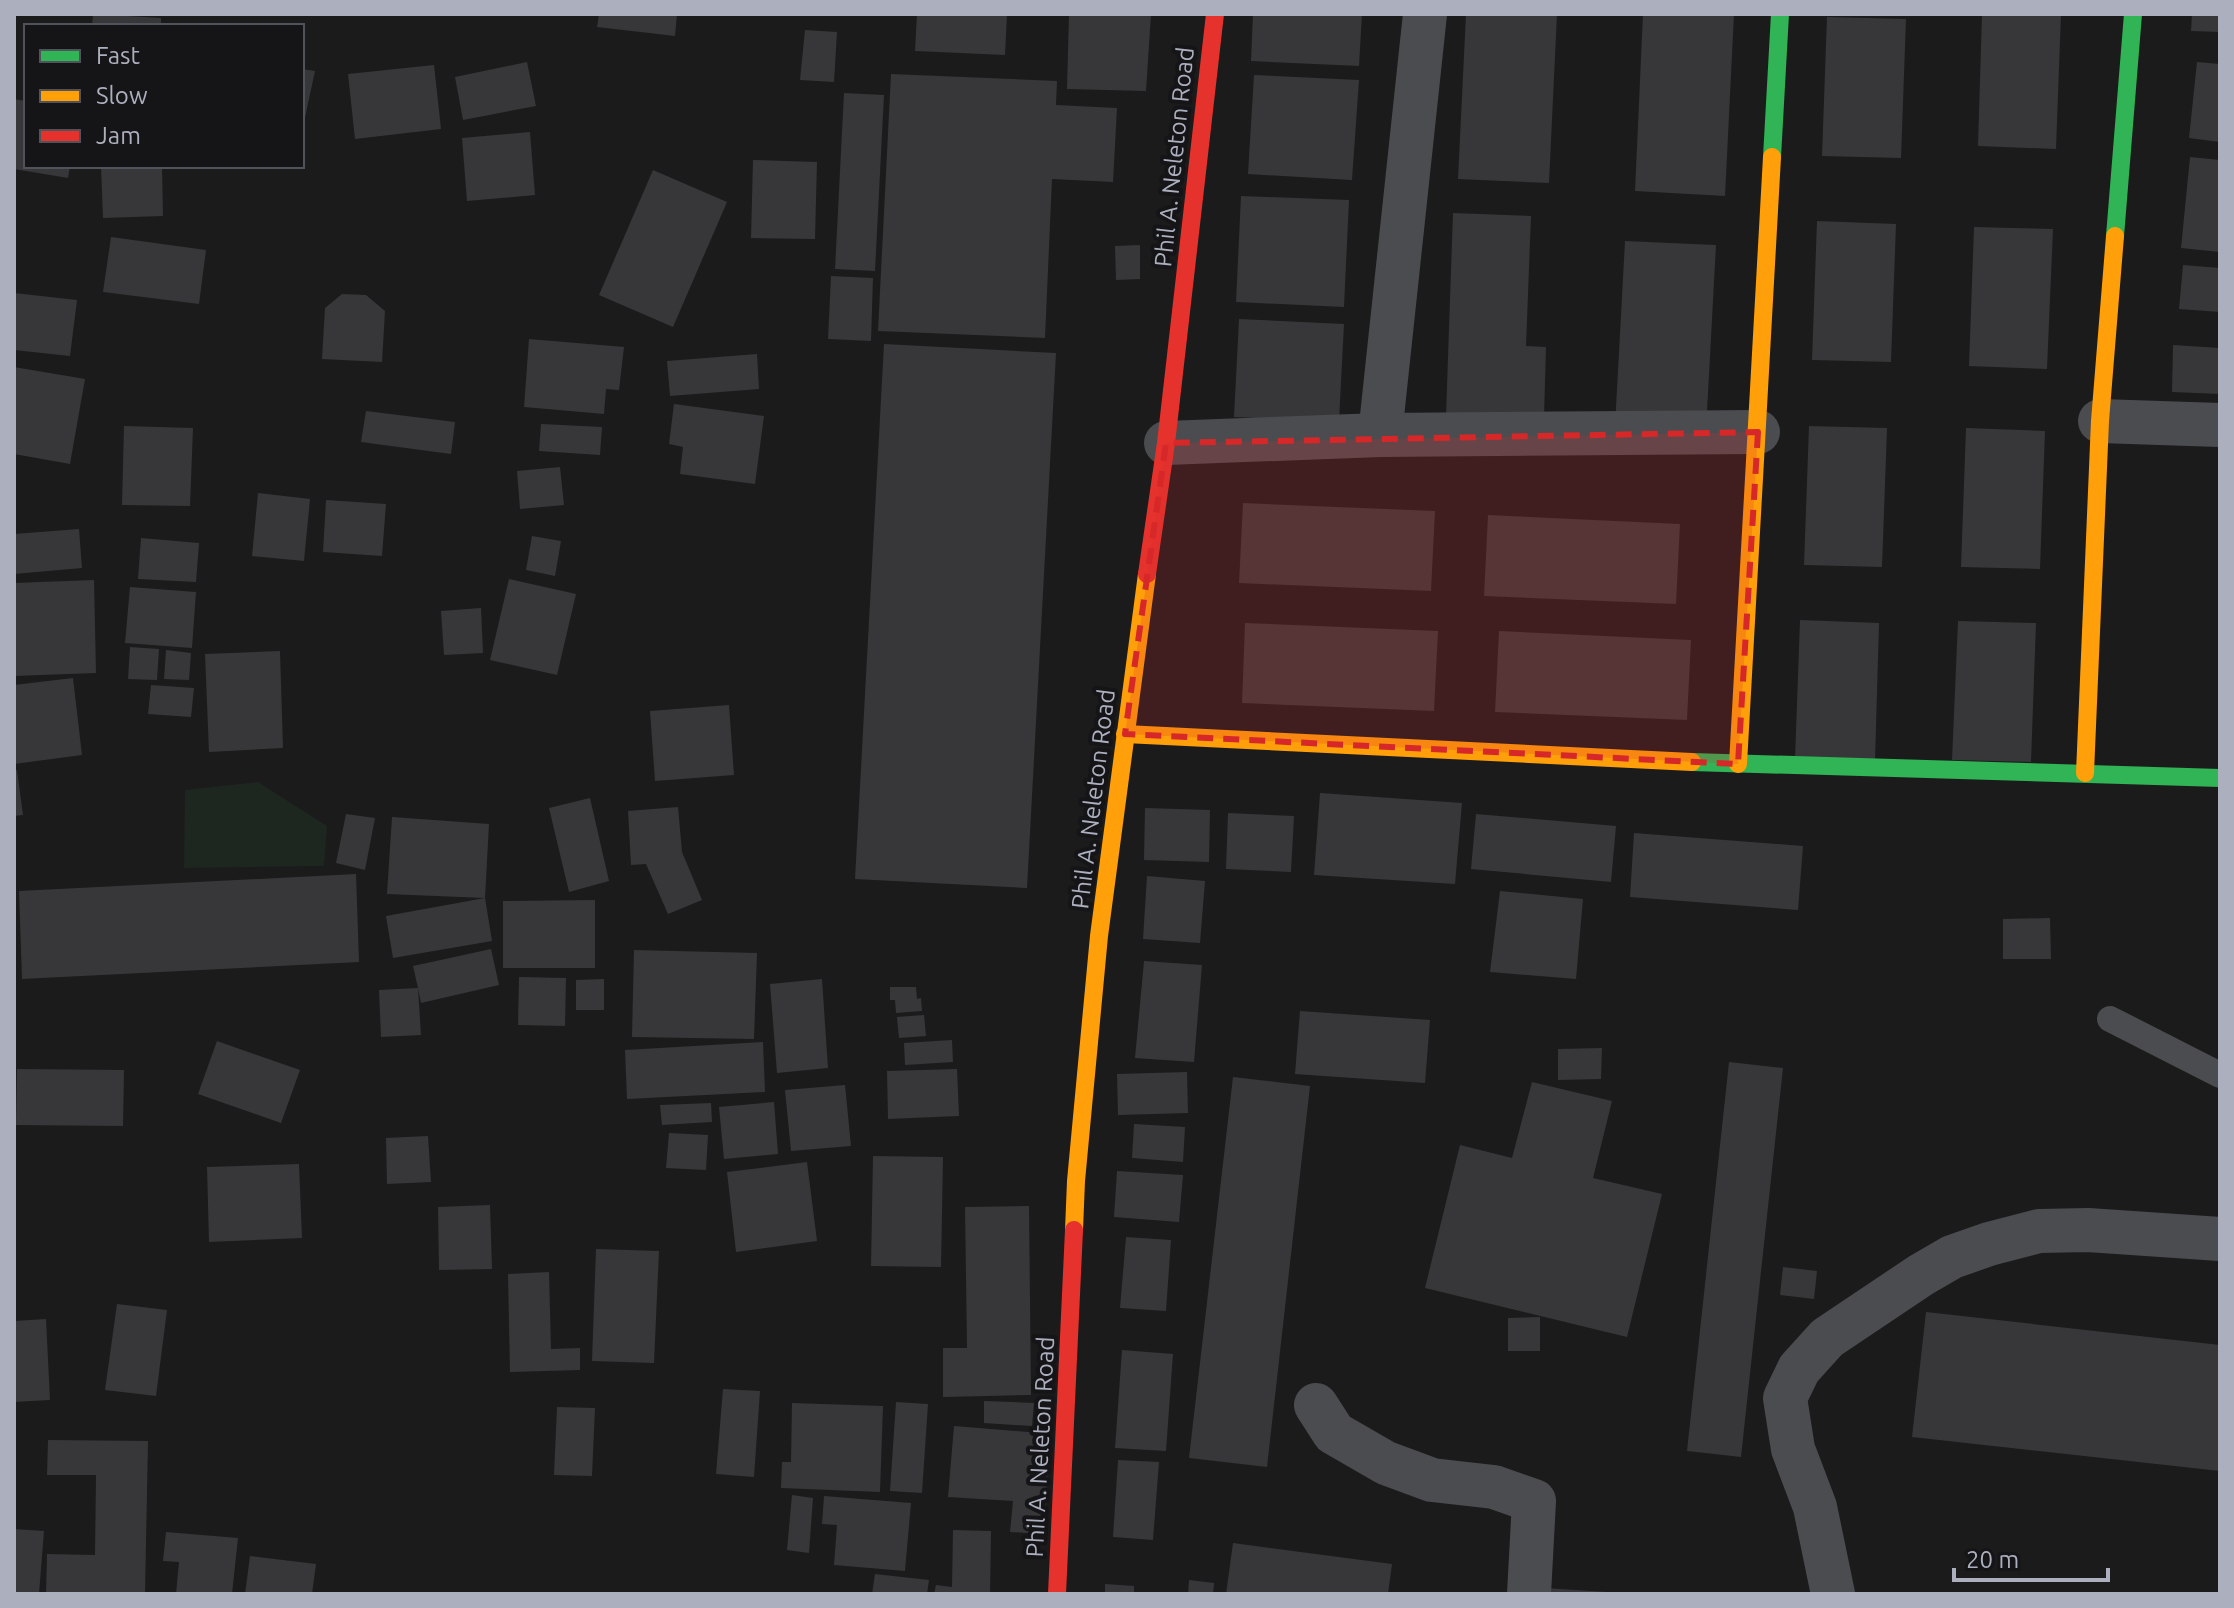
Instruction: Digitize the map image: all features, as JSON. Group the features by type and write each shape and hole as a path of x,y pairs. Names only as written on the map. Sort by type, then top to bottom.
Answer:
{"street":[{"name":"Phil A. Neleton Road","path":"1057,1594 1076,1181 1099,936 1166,443 1215,14"},
{"path":"1380,435 1425,14"},
{"path":"1738,764 1780,14"},
{"path":"2085,773 2100,421 2133,14"},
{"path":"2100,421 2220,425"},
{"path":"1166,443 1380,435 1758,432"},
{"path":"1125,734 1738,764 2220,778"},
{"path":"1833,1594 1815,1507 1793,1449 1785,1398 1799,1369 1827,1338 1952,1257 2039,1231 2088,1230 2220,1239"},
{"path":"1316,1405 1334,1433 1386,1463 1432,1480 1494,1487 1534,1501 1529,1594"}],"lane":[{"path":"2110,1019 2220,1075"}],"highlighted area":[{"path":"1758,432 1738,764 1125,734 1166,443"}],"shaded area":[{"path":"258,782 327,826 324,866 184,868 185,790"}],"building":[{"path":"93,14 161,18 161,24 92,24"},
{"path":"599,14 677,14 675,36 597,27"},
{"path":"917,14 1007,14 1005,55 915,51"},
{"path":"1069,14 1151,14 1146,91 1067,89"},
{"path":"1253,14 1362,14 1359,66 1251,61"},
{"path":"1466,14 1557,14 1549,183 1458,179"},
{"path":"1643,14 1734,14 1725,196 1635,191"},
{"path":"1982,14 2061,14 2056,149 1978,146"},
{"path":"2192,14 2220,14 2220,32 2191,31"},
{"path":"1827,17 1906,19 1901,158 1822,156"},
{"path":"805,30 837,32 834,82 800,80"},
{"path":"527,62 536,106 463,120 455,77"},
{"path":"2197,62 2220,64 2220,142 2189,138"},
{"path":"434,65 441,129 355,139 348,74"},
{"path":"304,69 315,71 304,122"},
{"path":"891,74 1057,81 1056,105 1117,108 1113,182 1052,179 1045,338 878,331"},
{"path":"1254,75 1359,80 1352,180 1248,174"},
{"path":"844,93 884,95 875,271 835,269"},
{"path":"14,99 24,101 24,168 70,168 68,178 14,169"},
{"path":"530,132 535,195 467,201 462,138"},
{"path":"2190,157 2220,160 2220,252 2181,248"},
{"path":"753,160 817,162 815,239 751,238"},
{"path":"101,168 162,168 163,216 103,218"},
{"path":"653,170 727,202 673,327 599,295"},
{"path":"1241,196 1349,200 1344,307 1236,302"},
{"path":"1453,213 1531,216 1526,346 1546,347 1544,417 1446,415"},
{"path":"1817,221 1896,224 1891,362 1812,360"},
{"path":"1974,227 2053,229 2047,369 1969,366"},
{"path":"111,237 206,250 199,304 103,292"},
{"path":"1625,241 1716,245 1706,430 1615,426"},
{"path":"1140,245 1140,279 1116,280 1115,246"},
{"path":"2183,265 2220,268 2220,312 2179,309"},
{"path":"831,276 873,278 871,341 828,339"},
{"path":"14,293 77,300 70,356 14,350"},
{"path":"342,294 366,295 385,311 382,362 322,359 325,308"},
{"path":"1239,319 1344,324 1339,421 1234,417"},
{"path":"529,339 624,347 619,390 606,389 604,414 524,407"},
{"path":"884,344 1056,353 1027,888 855,879"},
{"path":"2173,345 2220,348 2220,394 2172,392"},
{"path":"757,354 759,389 670,396 667,361"},
{"path":"14,367 85,379 70,464 14,454"},
{"path":"674,404 764,416 755,484 680,474 683,447 669,444"},
{"path":"366,411 455,422 451,454 361,442"},
{"path":"541,424 602,427 600,455 539,451"},
{"path":"124,426 193,428 190,506 122,505"},
{"path":"1809,426 1887,428 1882,567 1804,565"},
{"path":"1966,428 2045,431 2040,569 1961,567"},
{"path":"560,467 564,505 520,509 517,471"},
{"path":"258,493 310,499 304,561 252,556"},
{"path":"326,500 386,504 382,556 323,552"},
{"path":"1243,503 1435,511 1431,591 1239,583"},
{"path":"1488,515 1680,524 1676,604 1484,596"},
{"path":"79,529 82,568 14,574 14,534"},
{"path":"532,536 561,541 555,576 526,570"},
{"path":"141,538 199,543 196,582 138,579"},
{"path":"509,579 576,594 557,675 490,660"},
{"path":"94,580 96,673 14,676 14,583"},
{"path":"130,587 196,592 192,648 125,643"},
{"path":"481,608 483,653 444,655 441,611"},
{"path":"1800,620 1879,623 1875,761 1795,759"},
{"path":"1958,621 2036,623 2031,762 1952,760"},
{"path":"1245,623 1438,631 1434,711 1242,703"},
{"path":"1499,631 1691,640 1687,720 1495,712"},
{"path":"130,647 159,649 157,680 128,679"},
{"path":"166,650 191,653 189,680 164,679"},
{"path":"280,651 283,748 209,752 205,654"},
{"path":"73,678 82,755 14,764 14,685"},
{"path":"151,685 194,688 191,717 148,714"},
{"path":"729,705 734,775 655,781 650,711"},
{"path":"17,770 23,815 14,816 14,771"},
{"path":"1320,793 1462,803 1455,884 1314,875"},
{"path":"590,798 609,881 569,892 549,808"},
{"path":"678,807 682,852 702,900 668,914 646,864 631,865 628,811"},
{"path":"1145,808 1210,810 1209,862 1144,860"},
{"path":"1228,813 1294,816 1291,872 1226,869"},
{"path":"346,814 375,818 365,870 336,863"},
{"path":"1476,814 1616,826 1611,882 1471,869"},
{"path":"392,817 489,824 485,898 387,894"},
{"path":"1634,833 1803,846 1798,910 1630,897"},
{"path":"356,874 359,962 22,979 19,891"},
{"path":"1147,876 1205,881 1200,943 1143,939"},
{"path":"1500,891 1583,899 1576,979 1490,972"},
{"path":"485,898 492,941 393,958 386,916"},
{"path":"595,900 595,968 503,968 503,901"},
{"path":"2050,918 2051,959 2003,959 2003,919"},
{"path":"491,949 499,985 421,1003 413,966"},
{"path":"634,950 757,953 754,1039 632,1037"},
{"path":"1144,961 1202,965 1194,1062 1135,1058"},
{"path":"519,977 566,978 565,1026 518,1025"},
{"path":"604,979 604,1010 576,1010 576,980"},
{"path":"822,979 828,1068 777,1073 770,984"},
{"path":"890,987 916,987 922,1011 896,1013 895,1000 890,1000"},
{"path":"418,988 421,1035 381,1037 379,990"},
{"path":"1300,1011 1430,1020 1425,1083 1295,1074"},
{"path":"924,1015 926,1036 899,1038 897,1017"},
{"path":"952,1040 953,1062 905,1065 904,1043"},
{"path":"217,1041 300,1070 281,1123 198,1094"},
{"path":"763,1042 765,1092 627,1099 625,1050"},
{"path":"1602,1048 1601,1079 1558,1080 1558,1049"},
{"path":"1729,1062 1783,1068 1741,1457 1687,1451"},
{"path":"17,1069 124,1070 123,1126 16,1125"},
{"path":"957,1069 959,1116 888,1119 887,1071"},
{"path":"1187,1072 1188,1113 1118,1115 1117,1074"},
{"path":"1233,1077 1310,1086 1267,1467 1189,1458"},
{"path":"1532,1082 1612,1101 1593,1178 1662,1194 1627,1337 1425,1288 1460,1145 1512,1158"},
{"path":"845,1085 851,1146 791,1151 785,1090"},
{"path":"774,1102 778,1154 724,1159 719,1107"},
{"path":"711,1103 712,1122 662,1125 660,1105"},
{"path":"1134,1124 1185,1127 1183,1162 1132,1158"},
{"path":"669,1133 708,1135 706,1170 666,1168"},
{"path":"428,1136 431,1182 387,1184 386,1138"},
{"path":"873,1156 943,1157 941,1267 871,1266"},
{"path":"807,1162 817,1241 736,1252 727,1172"},
{"path":"299,1164 302,1238 209,1242 207,1167"},
{"path":"1117,1171 1183,1175 1179,1222 1114,1217"},
{"path":"490,1205 492,1269 439,1270 438,1207"},
{"path":"1029,1206 1031,1395 943,1397 943,1348 967,1348 965,1207"},
{"path":"1126,1237 1171,1240 1166,1311 1120,1308"},
{"path":"596,1249 659,1251 654,1363 592,1361"},
{"path":"1783,1267 1817,1271 1814,1299 1780,1295"},
{"path":"549,1272 551,1349 580,1348 580,1370 510,1372 508,1274"},
{"path":"117,1304 167,1310 156,1396 105,1390"},
{"path":"1926,1312 2220,1345 2220,1471 1912,1437"},
{"path":"1540,1317 1540,1351 1508,1351 1508,1318"},
{"path":"46,1319 50,1400 14,1402 14,1321"},
{"path":"1122,1350 1173,1354 1166,1451 1115,1448"},
{"path":"723,1389 760,1391 754,1477 716,1474"},
{"path":"984,1401 1034,1403 1032,1426 984,1423"},
{"path":"896,1402 928,1404 922,1493 890,1491"},
{"path":"792,1403 883,1406 880,1492 781,1488 782,1462 791,1462"},
{"path":"557,1407 595,1408 592,1476 554,1475"},
{"path":"954,1426 1051,1434 1043,1534 1010,1532 1013,1501 948,1497"},
{"path":"48,1440 148,1441 145,1594 46,1594 47,1554 95,1555 96,1475 47,1475"},
{"path":"1118,1460 1159,1462 1153,1540 1113,1537"},
{"path":"792,1495 813,1498 809,1553 787,1550"},
{"path":"824,1496 911,1503 905,1571 834,1565 837,1525 822,1524"},
{"path":"14,1529 44,1531 39,1594 14,1594"},
{"path":"953,1530 991,1531 990,1594 934,1594 936,1585 952,1587"},
{"path":"166,1532 238,1538 232,1594 176,1594 179,1562 163,1561"},
{"path":"1233,1543 1392,1564 1388,1594 1226,1594"},
{"path":"250,1556 316,1564 312,1594 245,1594"},
{"path":"875,1574 929,1580 927,1594 872,1594"},
{"path":"1189,1580 1214,1583 1213,1594 1188,1594"},
{"path":"1105,1584 1134,1586 1134,1594 1105,1594"},
{"path":"1544,1588 1607,1592 1607,1594 1544,1594"}],"traffic: fast":[{"path":"1772,157 1780,14"},
{"path":"2115,236 2133,14"},
{"path":"1692,762 2220,778"}],"traffic: slow":[{"path":"1738,764 1772,157"},
{"path":"2085,773 2100,421 2115,236"},
{"path":"1074,1230 1099,936 1147,574"},
{"path":"1125,734 1692,762"}],"traffic: jam":[{"path":"1147,574 1166,443 1215,14"},
{"path":"1057,1594 1074,1230"}]}
